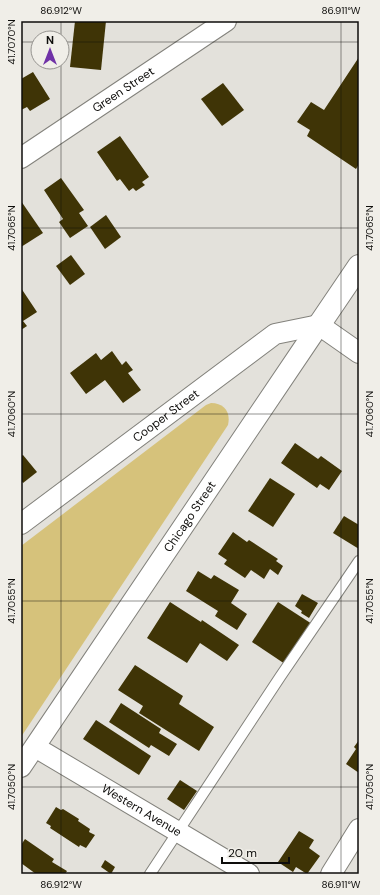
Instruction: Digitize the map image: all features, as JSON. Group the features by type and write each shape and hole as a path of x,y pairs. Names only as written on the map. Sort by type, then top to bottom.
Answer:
{"street":[{"name":"Green Street","path":"21,158 226,21"},
{"name":"Chicago Street","path":"21,767 359,266"},
{"path":"319,325 359,353"},
{"name":"Cooper Street","path":"21,524 275,334 319,325"},
{"name":"Western Avenue","path":"35,747 248,874"},
{"path":"331,874 359,829"}],"lane":[{"path":"150,874 359,560"}],"shaded area":[{"path":"216,403 226,409 229,420 228,425 21,737 21,546 206,405"}],"building":[{"path":"75,21 106,21 101,70 70,67"},
{"path":"359,57 359,164 356,169 307,136 310,130 297,122 311,102 324,110"},
{"path":"33,72 50,99 30,111 27,107 21,110 21,79"},
{"path":"223,83 244,110 222,126 201,99"},
{"path":"120,136 149,177 142,182 145,185 136,191 133,188 129,191 120,179 117,181 97,152"},
{"path":"61,178 84,210 79,213 88,226 70,238 59,222 63,219 44,190"},
{"path":"21,201 43,233 21,247"},
{"path":"106,215 121,237 105,249 90,227"},
{"path":"71,255 85,274 70,285 56,266"},
{"path":"21,288 37,312 23,321 27,326 21,330"},
{"path":"112,351 122,365 126,361 133,370 128,373 141,390 123,403 105,380 86,394 70,373 96,353 101,360"},
{"path":"295,443 318,459 321,456 342,471 329,490 320,484 317,488 281,463"},
{"path":"23,455 37,472 23,483 21,480 21,456"},
{"path":"270,478 295,494 273,527 248,511"},
{"path":"344,516 359,525 359,549 333,533"},
{"path":"233,532 247,542 249,540 278,559 276,561 283,566 278,575 270,569 264,579 251,570 245,578 224,564 227,560 218,554"},
{"path":"198,571 211,579 214,575 239,590 231,603 247,614 237,630 215,616 218,611 186,591"},
{"path":"302,594 318,603 309,618 301,613 302,611 295,606"},
{"path":"170,602 201,622 202,620 239,645 227,661 200,643 187,663 147,638"},
{"path":"278,602 312,624 285,664 252,642"},
{"path":"135,665 183,696 179,704 214,727 199,751 139,713 143,706 118,690"},
{"path":"121,703 161,729 159,733 177,744 169,756 151,745 149,748 109,722"},
{"path":"96,720 151,756 139,775 83,739"},
{"path":"359,740 359,773 346,764 356,749 354,747"},
{"path":"180,780 197,791 184,810 167,799"},
{"path":"56,807 61,810 63,809 79,819 78,821 90,829 89,832 95,835 86,848 80,845 79,847 50,828 51,826 46,823"},
{"path":"299,831 314,840 309,848 320,856 307,874 296,867 293,872 278,862"},
{"path":"25,839 54,859 52,862 67,871 65,874 36,874 21,863 21,845"},
{"path":"105,860 115,867 111,874 101,867"}]}
